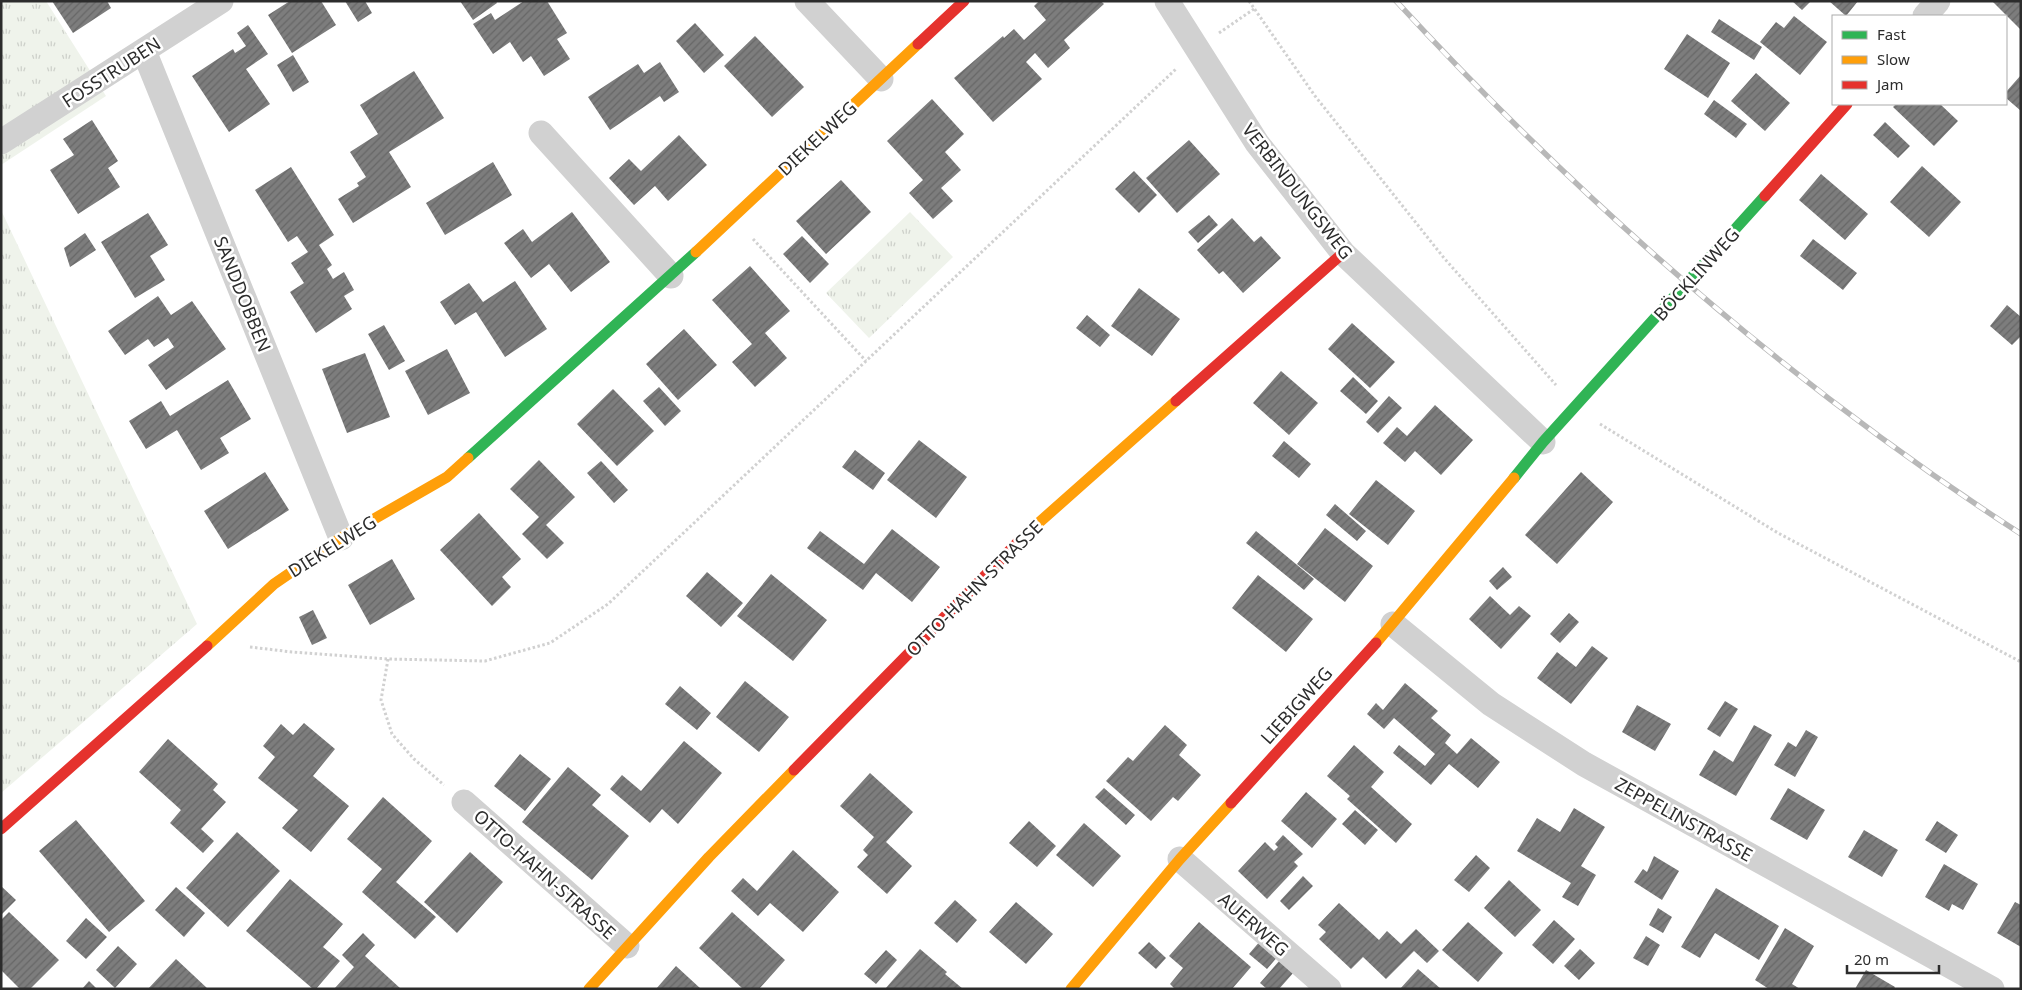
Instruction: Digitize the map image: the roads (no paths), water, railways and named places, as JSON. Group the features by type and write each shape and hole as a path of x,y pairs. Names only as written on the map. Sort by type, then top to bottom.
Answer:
{"street":[{"name":"FOSSTRUBEN","path":"1,142 221,1"},
{"path":"807,1 881,79"},
{"name":"DIEKELWEG","path":"1,828 212,642 274,584 341,538 447,477 734,218 964,1"},
{"name":"VERBINDUNGSWEG","path":"1167,1 1257,143 1343,253 1543,442"},
{"path":"1926,15 1938,1"},
{"name":"SANDDOBBEN","path":"144,51 341,538"},
{"name":"BÖCKLINWEG","path":"1543,442 1846,105"},
{"path":"541,133 671,276"},
{"name":"OTTO-HAHN-STRASSE","path":"590,989 709,857 1018,541 1343,253"},
{"name":"LIEBIGWEG","path":"1071,989 1180,859 1393,624 1543,442"},
{"name":"ZEPPELINSTRASSE","path":"1393,624 1491,704 1584,764 1992,989"},
{"name":"OTTO-HAHN-STRASSE","path":"464,802 627,946"},
{"name":"AUERWEG","path":"1180,859 1329,989"}],"railway":[{"path":"1396,1 1540,149 1692,287 1771,353 1852,416 1936,477 2021,534"}]}
